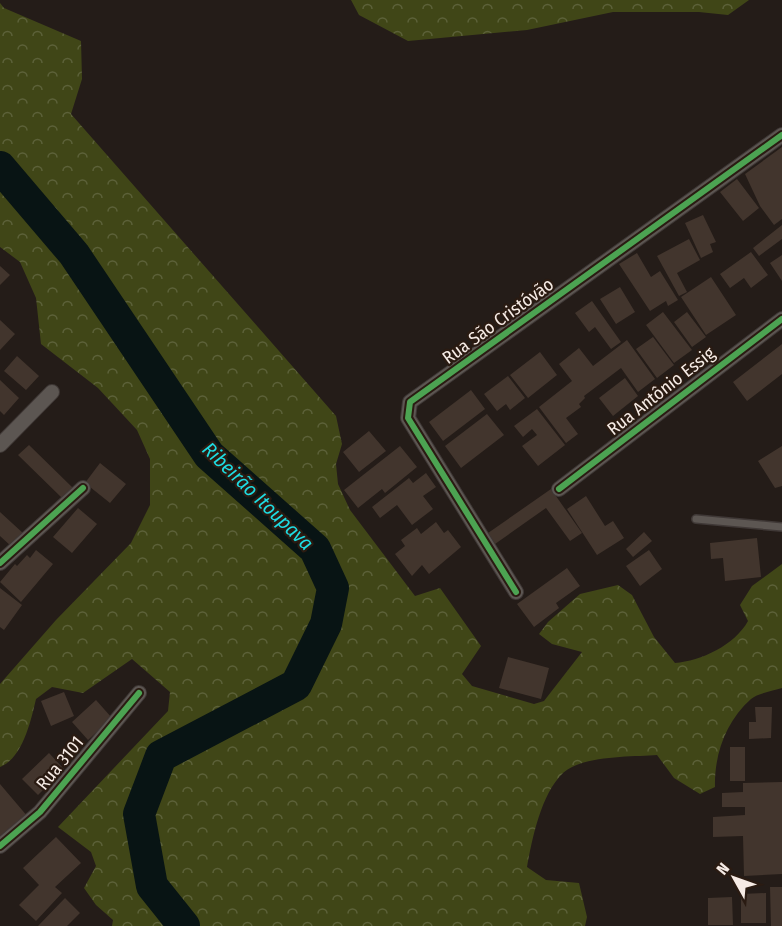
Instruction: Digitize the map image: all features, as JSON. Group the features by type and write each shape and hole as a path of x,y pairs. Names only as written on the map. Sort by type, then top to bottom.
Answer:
{"street":[{"name":"Rua São Cristóvão","path":"516,592 408,418 407,411 410,402 782,135"},
{"name":"Rua Antônio Essig","path":"559,489 782,319"},
{"path":"0,445 52,392"},
{"path":"0,563 83,488"},
{"name":"Rua 3101","path":"0,846 40,812 139,693"}],"lane":[{"path":"696,519 782,527"}],"green space":[{"path":"351,0 749,0 728,15 699,12 613,12 527,30 408,41 359,15"},
{"path":"0,3 4,8 81,41 82,79 71,114 336,416 342,444 336,464 338,484 350,510 415,596 440,588 481,646 462,674 472,686 534,704 544,701 582,652 552,644 539,634 548,622 580,594 618,585 632,595 654,637 675,663 696,659 726,644 742,630 748,621 740,605 752,586 782,564 782,688 751,699 728,728 719,751 715,787 700,794 674,778 657,755 608,758 583,763 563,773 549,793 539,817 527,867 546,880 579,883 587,917 585,926 112,926 113,920 96,905 84,888 96,866 91,852 58,827 168,711 170,692 132,659 83,693 52,687 36,699 25,738 15,756 0,767 0,684 56,620 131,543 150,505 150,459 137,430 98,388 41,344 36,298 20,262 0,247"}],"building":[{"path":"782,147 782,219 774,225 760,206 745,174"},
{"path":"737,179 759,208 743,221 720,192"},
{"path":"703,215 716,242 710,244 713,252 701,258 685,223"},
{"path":"782,225 782,239 759,256 753,248"},
{"path":"689,239 700,260 677,273 687,292 679,296 657,256"},
{"path":"751,252 768,275 751,288 744,278 730,288 720,274"},
{"path":"637,253 651,277 660,271 678,300 668,306 666,301 650,311 619,264"},
{"path":"782,255 782,281 770,263"},
{"path":"0,266 10,275 0,285"},
{"path":"711,277 736,315 706,335 681,297"},
{"path":"620,287 635,312 616,324 600,299"},
{"path":"592,301 621,342 611,349 595,327 589,332 575,313"},
{"path":"663,312 692,350 674,363 646,325"},
{"path":"687,312 706,337 692,347 674,322"},
{"path":"0,320 15,334 0,350"},
{"path":"653,337 674,365 657,378 636,349"},
{"path":"627,340 655,379 638,392 621,368 584,396 585,398 579,404 581,407 566,418 578,434 566,443 539,407 572,381 559,364 579,348 593,366"},
{"path":"782,344 782,374 747,401 733,382"},
{"path":"540,352 557,375 528,398 510,375"},
{"path":"17,356 39,376 26,390 4,371"},
{"path":"508,376 525,398 510,410 506,404 497,411 484,394"},
{"path":"625,378 638,396 613,416 599,398"},
{"path":"0,380 19,398 4,415 0,411"},
{"path":"471,390 485,409 443,441 429,422"},
{"path":"537,409 565,445 538,466 522,446 537,435 532,429 523,437 514,426"},
{"path":"487,414 504,435 461,468 445,446"},
{"path":"369,431 386,451 359,472 343,452"},
{"path":"29,445 73,488 62,498 18,455"},
{"path":"400,446 417,467 385,493 382,489 358,508 344,490"},
{"path":"782,446 782,486 775,488 758,461"},
{"path":"100,463 126,484 110,503 85,483"},
{"path":"426,473 436,487 423,496 433,509 412,525 397,505 380,518 372,507 409,478 413,483"},
{"path":"551,489 582,533 570,541 546,508 495,544 488,533"},
{"path":"586,496 605,526 613,521 624,538 597,555 567,509"},
{"path":"78,508 97,524 72,553 53,537"},
{"path":"0,512 24,534 12,547 0,536"},
{"path":"436,522 444,533 448,530 461,547 429,574 422,565 412,576 395,554 405,546 401,540 417,528 421,534"},
{"path":"644,532 652,541 633,557 626,549"},
{"path":"757,538 761,577 725,581 723,558 711,559 710,543"},
{"path":"36,550 53,564 21,602 0,582 15,564 17,566 27,555 30,558"},
{"path":"649,550 662,569 640,586 626,566"},
{"path":"567,568 580,586 556,603 559,608 534,627 517,604"},
{"path":"0,588 22,605 4,630 0,627"},
{"path":"508,657 549,668 541,699 499,688"},
{"path":"64,692 74,716 51,726 41,701"},
{"path":"96,700 112,718 88,740 72,722"},
{"path":"755,707 772,707 771,738 749,739 749,722 756,722"},
{"path":"730,747 745,747 745,781 730,781"},
{"path":"49,753 64,769 38,795 22,779"},
{"path":"782,782 782,874 744,876 743,836 713,837 713,817 745,815 745,807 722,807 722,793 743,792 743,783"},
{"path":"0,784 28,817 0,840"},
{"path":"56,837 81,863 55,887 62,893 36,921 19,905 39,885 23,868"},
{"path":"770,887 782,887 782,926 771,926"},
{"path":"766,893 766,923 741,923 741,894"},
{"path":"732,897 733,925 708,925 708,898"},
{"path":"65,898 80,913 67,926 38,926"}],"waterway":[{"name":"Ribeirão Itoupava","path":"0,167 74,254 209,455 315,549 333,588 326,624 296,685 161,756 139,814 152,886 184,926"}],"cycle path":[{"path":"516,592 408,418 410,402 782,135"},
{"path":"559,489 782,319"},
{"path":"0,563 83,488"},
{"path":"0,846 40,812 139,693"}]}
